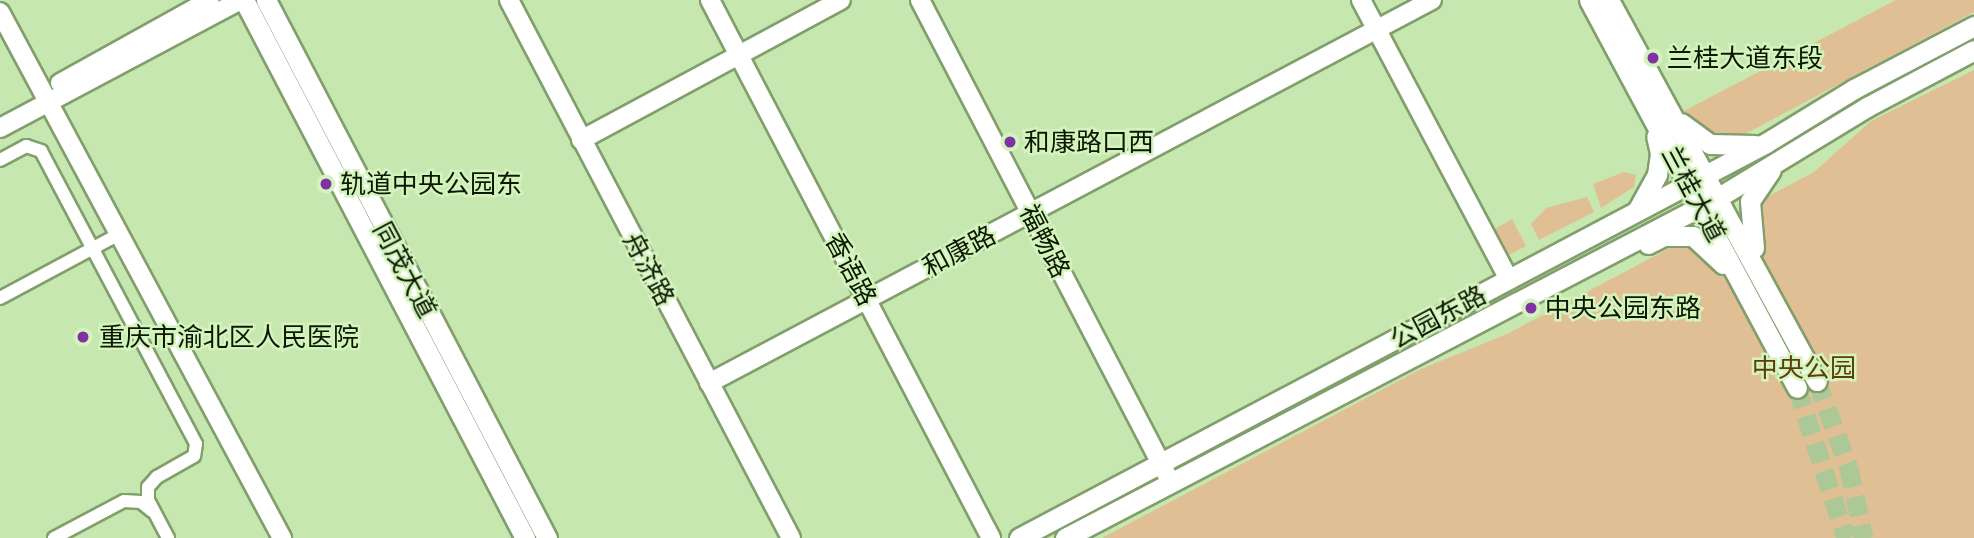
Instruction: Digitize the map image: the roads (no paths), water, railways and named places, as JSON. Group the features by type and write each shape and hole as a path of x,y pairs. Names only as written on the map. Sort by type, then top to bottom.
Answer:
{"main road":[{"name":"同茂大道","path":"243,0 525,538"},
{"name":"同茂大道","path":"266,0 547,538"},
{"name":"兰桂大道","path":"1590,0 1659,112 1706,174 1818,381"},
{"name":"兰桂大道","path":"1609,0 1699,207 1797,388"},
{"name":"公园东路","path":"1019,538 1766,143 1854,89 1974,26"},
{"name":"公园东路","path":"1065,538 1718,197 1867,107 1974,50"},
{"path":"1659,112 1710,144 1734,148 1766,143"},
{"path":"1637,211 1657,175 1660,153 1659,112"},
{"path":"1758,270 1749,224 1750,201 1787,155"},
{"path":"1575,270 1603,265 1664,236 1693,236 1712,251 1749,295"}],"street":[{"path":"0,128 48,96 210,0"},
{"path":"0,115 48,96 243,0"},
{"name":"舟济路","path":"509,0 791,538"},
{"name":"香语路","path":"710,0 991,538"},
{"path":"581,140 841,0"},
{"name":"福畅路","path":"920,0 1036,210"},
{"name":"福畅路","path":"932,0 1036,210 1176,480"},
{"path":"1361,0 1509,279"},
{"name":"和康路","path":"709,383 1432,0"},
{"path":"0,12 48,96 282,538"},
{"path":"0,160 26,146 41,151 196,444 194,456 157,477 148,487 148,500 168,538"},
{"path":"0,298 121,233"},
{"path":"54,538 124,501 141,502 156,515"}],"tunnel":[{"path":"1817,381 1849,468 1864,538"},
{"path":"1797,388 1846,538"}],"place":[{"name":"兰桂大道东段","path":"1653,58"},
{"name":"和康路口西","path":"1010,142"},
{"name":"轨道中央公园东","path":"326,184"},
{"name":"中央公园东路","path":"1531,308"},
{"name":"重庆市渝北区人民医院","path":"83,337"}],"park label":[{"name":"中央公园","path":"1804,368"}]}
